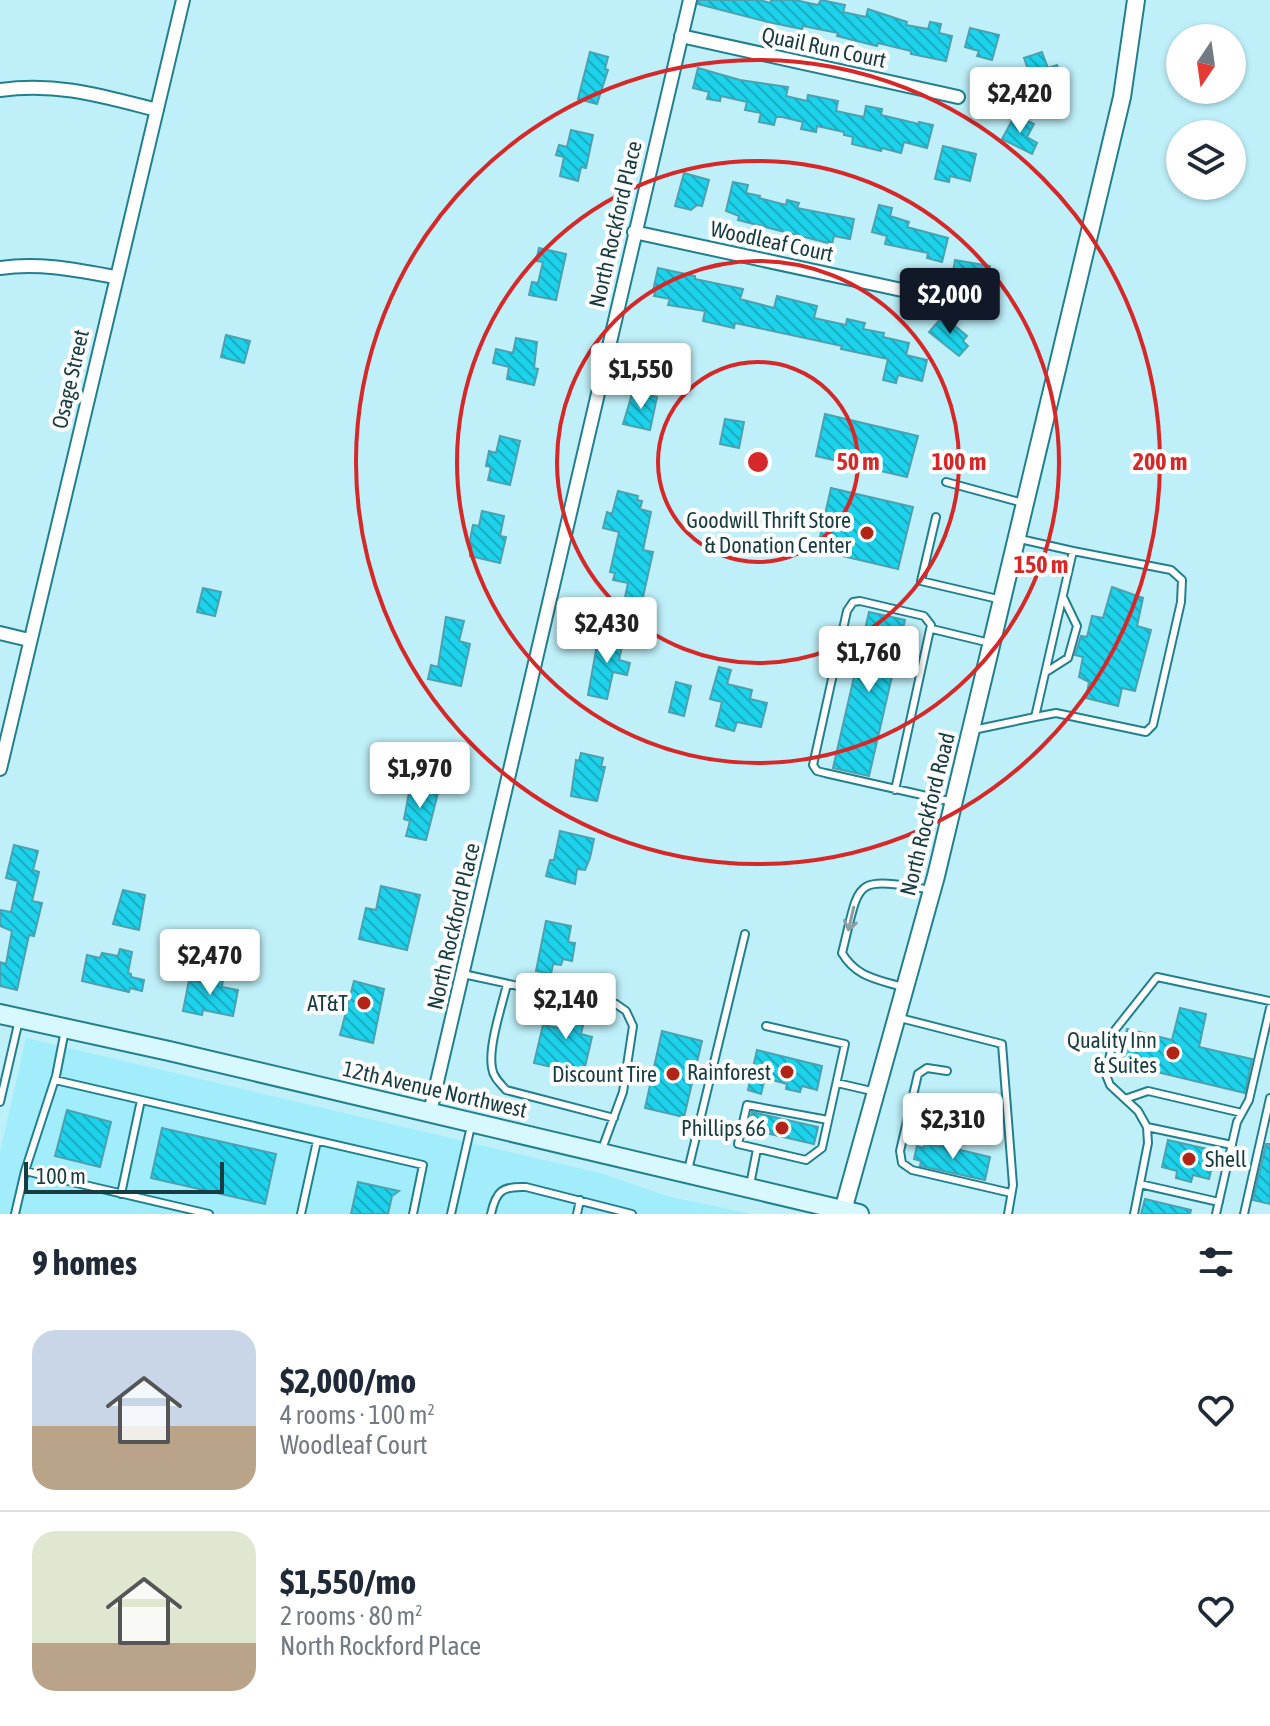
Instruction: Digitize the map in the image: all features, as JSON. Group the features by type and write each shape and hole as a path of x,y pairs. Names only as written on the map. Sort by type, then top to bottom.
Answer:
{"main road":[{"name":"12th Avenue Northwest","path":"0,1014 430,1112 848,1213"}],"street":[{"name":"Osage Street","path":"0,769 183,0"},
{"name":"North Rockford Place","path":"430,1112 690,0"},
{"name":"North Rockford Road","path":"848,1213 876,1092 932,890 1122,97 1136,0"},
{"name":"Quail Run Court","path":"681,36 958,97"},
{"path":"0,90 26,87 73,89 157,110"},
{"name":"Woodleaf Court","path":"634,232 902,290"},
{"path":"0,268 20,265 71,269 115,277"},
{"path":"0,633 29,640"}],"lane":[{"path":"946,482 1025,503"},
{"path":"936,517 921,581 1002,600"},
{"path":"971,730 1056,713 1146,732 1153,725 1181,602 1182,580 1171,570 1017,538"},
{"path":"1035,717 1073,551"},
{"path":"1046,672 1068,658 1077,626 1063,596"},
{"path":"895,790 932,629 924,616 860,601 849,607 813,759 817,771 895,790 953,802"},
{"path":"932,629 991,644"},
{"path":"905,988 863,975 851,967 842,953 856,894 867,884 880,882 932,890"},
{"path":"688,1173 745,934"},
{"path":"462,974 563,992 616,1004 626,1011 633,1026 623,1092 601,1153"},
{"path":"1134,1214 1148,1143 1147,1127 1138,1111 1110,1085 1106,1075 1115,1030 1157,977 1270,1001"},
{"path":"507,984 491,1067 496,1079 506,1090 614,1118"},
{"path":"1216,1214 1232,1145 1249,1100 1270,1008"},
{"path":"896,1017 1002,1044 1013,1185 1008,1214"},
{"path":"0,1102 20,1018"},
{"path":"766,1026 845,1044 822,1148 806,1160 738,1144 747,1105 828,1120"},
{"path":"15,1214 25,1171 55,1080 66,1028"},
{"path":"947,1071 927,1068 918,1074 900,1151 902,1163 912,1170 1011,1193"},
{"path":"55,1080 423,1165 413,1214"},
{"path":"837,1083 876,1092"},
{"path":"1125,1099 1148,1091 1242,1113"},
{"path":"1244,1214 1270,1098"},
{"path":"121,1194 141,1100"},
{"path":"451,1214 472,1122"},
{"path":"1147,1127 1232,1145"},
{"path":"301,1214 317,1141"},
{"path":"750,1188 757,1149"},
{"path":"25,1171 209,1214"},
{"path":"1140,1184 1219,1202"},
{"path":"491,1214 499,1192 510,1186 526,1187 632,1214"},
{"path":"577,1214 580,1200"}],"shaded area":[{"path":"26,1038 604,1174 667,1196 752,1214 0,1214 0,1152"}],"building":[{"path":"699,0 759,0 771,3 771,0 795,0 818,5 821,0 845,5 843,12 866,17 868,9 907,22 906,25 928,29 930,22 941,24 939,33 952,36 946,61 837,36 838,33 768,22 698,4"},
{"path":"970,28 999,35 992,60 977,56 979,51 965,47"},
{"path":"590,52 608,57 605,69 608,70 597,104 578,99"},
{"path":"1042,52 1048,68 1057,65 1062,79 1051,84 1059,106 1044,112 1037,90 1023,95 1018,80 1030,75 1024,58"},
{"path":"698,68 740,80 788,87 786,96 807,101 808,95 838,101 836,111 864,117 866,106 882,109 881,115 933,125 927,148 904,142 901,153 882,148 881,151 852,144 853,137 844,135 844,132 817,126 816,132 801,129 803,122 782,117 776,117 774,125 759,122 761,113 745,110 747,102 721,96 720,101 707,99 709,92 693,88"},
{"path":"1015,115 1034,124 1027,137 1037,143 1032,154 1002,139"},
{"path":"571,130 593,135 586,168 581,167 578,181 560,176 564,157 556,155 559,145 567,147"},
{"path":"943,146 976,154 970,181 950,176 949,182 935,179"},
{"path":"684,173 709,180 702,206 697,205 691,210 675,206"},
{"path":"733,182 748,185 746,193 759,198 786,205 787,200 799,203 797,208 854,219 850,239 834,236 832,244 738,220 739,216 726,211"},
{"path":"879,205 892,208 890,216 909,222 907,227 948,238 942,262 927,258 928,253 885,244 887,236 872,232"},
{"path":"539,248 566,254 556,300 529,295 532,282 538,283 543,262 536,261"},
{"path":"955,260 990,266 985,303 949,297"},
{"path":"658,268 743,289 740,299 774,308 777,296 817,306 814,318 846,325 847,319 865,323 863,329 909,343 906,355 927,360 922,381 898,375 896,383 883,380 888,359 841,349 842,346 735,323 734,328 703,321 705,311 668,305 670,299 654,296"},
{"path":"943,316 967,336 963,341 968,346 959,356 929,332"},
{"path":"226,335 250,341 244,363 221,357"},
{"path":"516,338 537,342 534,368 538,369 534,385 507,379 509,367 493,363 496,349 513,353"},
{"path":"633,391 657,397 650,430 623,424"},
{"path":"825,414 918,436 907,477 816,456"},
{"path":"725,419 744,422 739,448 720,444"},
{"path":"500,436 520,441 510,485 488,480 491,467 486,466 489,451 496,453"},
{"path":"831,488 913,507 898,569 817,550"},
{"path":"618,491 638,496 637,500 642,501 640,509 651,512 643,550 653,552 641,606 624,602 628,583 613,580 615,573 610,572 619,532 603,528 607,512 612,514"},
{"path":"482,511 504,516 500,536 506,537 500,563 470,556 473,525 479,526"},
{"path":"1112,587 1143,598 1137,626 1151,630 1135,691 1122,688 1118,706 1086,698 1089,682 1079,677 1083,657 1075,655 1081,636 1087,637 1092,616 1103,618"},
{"path":"203,588 221,592 215,616 197,612"},
{"path":"869,612 905,620 869,776 833,768"},
{"path":"446,617 464,621 459,641 470,644 461,686 428,679 431,665 438,667"},
{"path":"606,630 619,632 616,645 622,646 619,660 630,663 627,675 613,672 607,699 588,695 598,639 604,640"},
{"path":"719,667 731,670 727,684 752,690 750,699 767,703 761,727 737,722 734,731 716,726 722,702 710,699"},
{"path":"676,682 691,686 684,716 669,712"},
{"path":"581,753 603,758 601,767 605,767 597,801 571,796 576,760 579,761"},
{"path":"411,782 439,789 426,840 406,836 410,821 404,819"},
{"path":"560,831 594,839 585,870 577,869 575,884 546,876 550,860 554,860"},
{"path":"14,845 38,851 33,870 39,872 32,901 42,903 34,936 29,935 17,990 0,986 0,962 6,964 12,931 0,926 0,910 11,912 18,881 6,878"},
{"path":"381,886 420,895 407,950 359,939 366,908 376,910"},
{"path":"123,890 145,895 139,930 113,924"},
{"path":"546,921 571,926 568,942 575,943 572,961 563,959 561,965 553,964 551,974 536,971"},
{"path":"211,934 250,946 245,962 207,948"},
{"path":"120,949 132,952 128,973 131,977 144,980 142,991 130,988 129,992 82,981 87,955 100,958 102,953 118,956"},
{"path":"206,975 223,979 222,987 238,990 233,1016 203,1010 202,1015 183,1011 189,980 205,983"},
{"name":"AT&T","path":"354,981 384,989 373,1043 340,1035"},
{"path":"565,999 588,1004 581,1034 592,1037 583,1075 552,1070 552,1067 534,1063 543,1025 558,1028"},
{"name":"Quality Inn & Suites","path":"1180,1008 1206,1014 1199,1047 1252,1059 1245,1093 1119,1063 1127,1029 1172,1040"},
{"name":"Discount Tire","path":"662,1031 702,1041 684,1117 645,1108"},
{"name":"Rainforest","path":"757,1050 822,1066 817,1090 802,1086 800,1092 786,1089 787,1084 765,1078 761,1094 748,1090"},
{"path":"67,1110 111,1122 100,1167 55,1156"},
{"name":"Phillips 66","path":"752,1112 818,1127 814,1144 748,1129"},
{"path":"162,1128 276,1154 265,1204 151,1178"},
{"name":"Shell","path":"1168,1140 1216,1151 1209,1179 1193,1175 1191,1182 1176,1178 1177,1171 1162,1167"},
{"path":"941,1142 953,1145 952,1148 990,1157 985,1180 920,1166 921,1161 914,1159 917,1146 924,1148 925,1143 940,1147"},
{"path":"1266,1144 1270,1144 1270,1204 1253,1200"},
{"path":"358,1182 399,1191 392,1196 388,1214 351,1214"},
{"name":"Shell","path":"1145,1199 1191,1210 1190,1214 1141,1214"}],"place":[{"name":"Goodwill Thrift Store & Donation Center","path":"867,533"},
{"name":"AT&T","path":"364,1003"},
{"name":"Quality Inn & Suites","path":"1173,1053"},
{"name":"Rainforest","path":"787,1072"},
{"name":"Discount Tire","path":"673,1074"},
{"name":"Phillips 66","path":"782,1128"},
{"name":"Shell","path":"1189,1159"}]}
